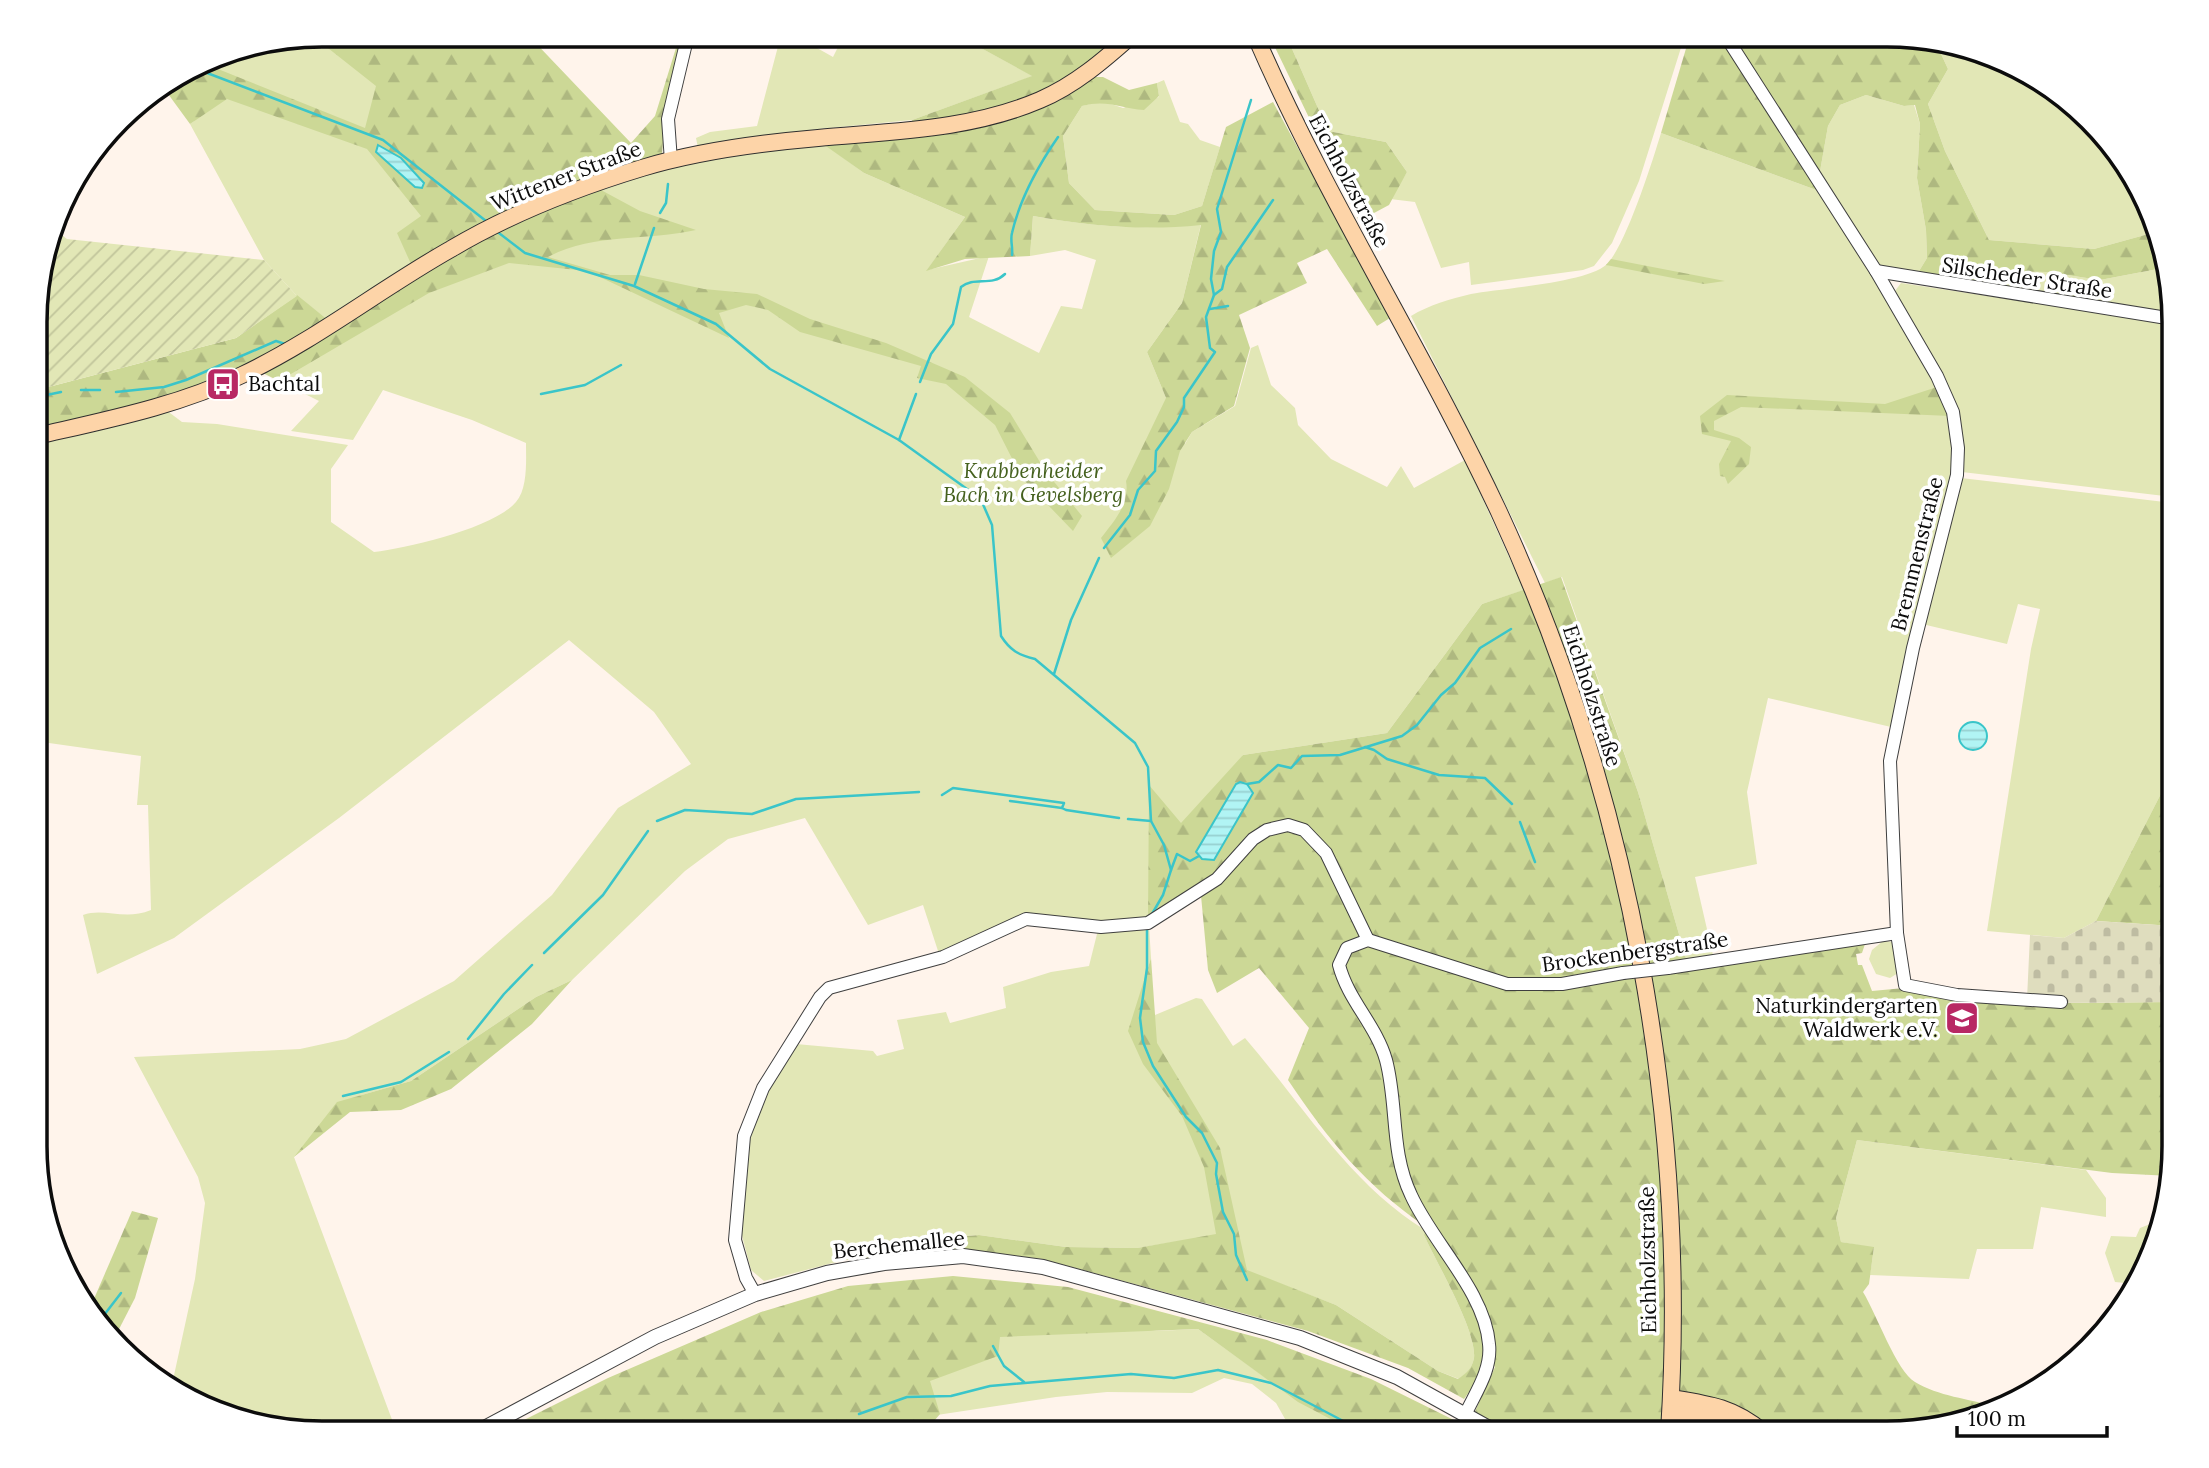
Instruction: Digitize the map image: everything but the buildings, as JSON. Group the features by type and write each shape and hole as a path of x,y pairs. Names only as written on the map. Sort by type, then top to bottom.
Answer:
{"main road":[{"name":"Wittener Straße","path":"47,434 130,413 223,384 323,331 449,249 500,222 611,178 671,160 783,142 971,122 1009,112 1064,87 1116,47"},
{"name":"Eichholzstraße","path":"1261,47 1327,185 1480,472 1541,611 1583,729 1628,908 1656,1070 1667,1168 1673,1299 1670,1421"},
{"path":"1671,1405 1728,1421"},
{"path":"1671,1405 1726,1408 1750,1421"}],"street":[{"path":"671,160 668,119 685,47"},
{"name":"Bremmenstraße","path":"1733,47 1876,271 1951,403 1958,449 1957,475 1913,648 1890,761 1897,933 1905,985 1957,995 2062,1002"},
{"name":"Silscheder Straße","path":"1876,271 2162,317"},
{"path":"755,1294 746,1278 735,1240 744,1136 763,1088 820,997 829,988 943,957 1026,919 1101,927 1148,923 1217,879 1253,839 1267,830 1288,825 1304,830 1326,853 1368,940 1348,948 1339,965 1346,986 1385,1058 1393,1132 1403,1177 1411,1196 1479,1306 1487,1329 1488,1365 1466,1413"},
{"name":"Brockenbergstraße","path":"1368,940 1507,984 1562,984 1897,933"},
{"name":"Berchemallee","path":"498,1421 655,1337 755,1294 827,1273 884,1263 963,1256 1043,1267 1300,1338 1397,1377 1479,1421"}],"green space":[{"path":"322,47 499,47 422,216 411,264 328,320 297,296 264,260 190,124 194,121 175,90 217,68 251,57"},
{"path":"327,47 539,47 631,143 655,116 676,47 683,47 665,118 662,154 411,264 397,233 421,216 367,149 227,99 190,124 168,94 216,68 365,128 376,86"},
{"path":"778,47 815,47 833,57 838,47 979,47 1033,76 912,120 819,129 698,148 696,138 710,132 757,126"},
{"path":"979,47 1106,47 1074,74 1024,99 971,115 913,125 912,120 1032,76"},
{"path":"1275,47 1291,47 1328,131 1386,142 1407,172 1389,205 1359,221"},
{"path":"1291,47 1681,47 1639,181 1612,243 1594,266 1583,270 1471,285 1469,262 1441,268 1415,202 1390,199 1407,172 1386,142 1328,131"},
{"path":"1686,47 1729,47 1819,191 1661,133"},
{"path":"1737,47 1887,47 1941,53 1948,69 1928,104 1945,151 1989,240 2094,249 2147,234 2156,269 2100,280 2047,272 1991,271 1988,287 1916,276 1927,258 1926,230 1917,178 1920,124 1915,105 1904,106 1866,95 1840,105 1828,126 1819,177"},
{"path":"1941,53 1975,62 2009,76 2068,115 2094,141 2115,169 2133,200 2147,234 2094,249 1989,240 1945,151 1928,104 1948,69"},
{"path":"1095,77 1103,77 1129,90 1157,83 1159,96 1144,110 1106,104 1082,106 1063,136 1069,183 1095,210 1174,215 1202,206 1226,127 1273,102 1390,318 1377,326 1327,249 1297,263 1307,283 1239,315 1250,348 1234,406 1192,432 1180,451 1169,489 1150,526 1111,558 1101,538 1123,505 1126,481 1166,398 1147,352 1182,303 1201,225 1159,228 1117,226 1033,216 1030,256 965,259 926,271 965,217 864,173 823,144 920,134"},
{"path":"1164,80 1180,122 1188,124 1200,140 1220,147 1202,206 1174,215 1095,210 1069,183 1063,136 1082,106 1102,101 1123,108 1159,97 1157,83"},
{"path":"1866,95 1904,106 1914,105 1920,124 1917,178 1926,230 1927,258 1916,276 1878,265 1819,177 1828,126 1840,105"},
{"path":"1661,133 1819,191 1922,356 1944,397 1953,438 1953,473 1891,727 1768,698 1747,792 1757,864 1695,877 1715,964 1687,962 1638,792 1562,577 1545,583 1411,316 1463,296 1566,280 1600,269 1609,262 1624,236"},
{"name":"Krabbenheider Bach in Gevelsberg","path":"823,143 864,173 965,217 927,270 989,256 969,317 1039,353 1061,306 1082,309 1096,260 1065,250 1030,256 1033,216 1117,226 1201,224 1182,303 1147,352 1185,444 1192,432 1235,406 1251,348 1258,345 1271,385 1295,408 1298,425 1331,459 1387,487 1401,466 1414,488 1465,460 1524,590 1482,604 1387,733 1243,755 1149,925 1151,958 1134,1016 1155,1015 1196,998 1202,999 1233,1046 1245,1038 1350,1166 1373,1190 1425,1230 1424,1235 1463,1314 1473,1346 1474,1358 1467,1372 1459,1379 1438,1371 1336,1305 1247,1271 1193,1239 1137,1248 1066,1247 979,1235 849,1247 844,1260 764,1281 751,1270 739,1224 743,1161 754,1112 796,1044 873,1051 877,1056 904,1049 897,1020 946,1012 950,1023 1006,1008 1003,987 1051,972 1089,966 1099,926 1027,917 939,954 923,905 868,925 805,818 728,839 685,871 572,980 536,997 411,1081 355,1097 294,1157 393,1421 322,1421 268,1415 217,1400 174,1377 195,1279 205,1203 198,1177 134,1057 300,1049 346,1039 454,981 552,895 618,808 691,764 654,712 569,640 339,818 174,938 97,974 83,915 99,912 132,914 151,910 148,805 137,805 141,756 47,743 47,440 166,410 182,422 217,424 348,445 331,469 331,522 374,552 428,541 470,528 505,511 520,496 526,474 526,443 472,420 383,390 353,440 291,431 319,401 263,373 555,206 670,167 745,151"},
{"name":"Krabbenheider Bach in Gevelsberg","path":"601,190 640,211 696,230 583,244 548,257 610,275 639,275 704,289 757,294 810,319 886,343 965,377 1010,413 1046,472 1082,516 1073,531 1022,478 995,425 946,384 917,378 921,366 800,332 768,310 746,305 719,313 729,338 587,271 509,263 429,293 279,381 263,373 386,295 468,248 555,207"},
{"path":"62,235 67,239 264,260 297,296 236,338 47,387 48,304 53,268"},
{"path":"1611,259 1725,281 1704,284 1606,265"},
{"path":"2156,269 2162,313 1988,287 1991,271 2047,272 2100,280"},
{"path":"1901,283 2162,322 2162,496 1962,472 1960,434 1898,305 1895,291"},
{"path":"297,295 328,320 226,377 167,398 47,429 47,387 236,338"},
{"path":"1937,387 1950,416 1741,407 1714,421 1714,430 1739,438 1751,447 1749,464 1728,484 1725,477 1720,476 1719,464 1731,441 1702,434 1700,416 1727,395 1885,404"},
{"path":"1961,478 2162,502 2162,792 2096,921 2064,938 1987,931 2031,649 2040,609 2018,604 2007,644 1922,624"},
{"path":"1561,577 1638,792 1687,962 1866,941 1862,953 1856,954 1858,965 1862,965 1872,991 1904,988 2057,1003 2162,1002 2160,1175 2112,1173 1857,1140 1836,1218 1841,1242 1874,1247 1869,1284 1863,1292 1894,1355 1908,1376 1924,1387 1983,1403 1941,1415 1887,1421 1471,1421 1495,1367 1486,1355 1477,1381 1464,1399 1408,1368 1308,1331 1042,1259 960,1249 844,1260 849,1247 979,1235 1066,1247 1137,1248 1216,1234 1204,1167 1182,1116 1143,1064 1128,1031 1151,958 1157,1043 1220,1148 1247,1270 1336,1305 1438,1371 1458,1379 1466,1372 1474,1358 1469,1331 1455,1296 1424,1235 1426,1227 1385,1195 1350,1161 1318,1123 1288,1080 1309,1028 1259,968 1217,993 1208,970 1200,885 1148,920 1149,785 1181,823 1243,755 1387,733 1482,604"},
{"path":"2162,792 2162,925 2096,921"},
{"path":"2096,921 2162,925 2162,1002 2057,1003 2027,999 2030,935 2064,938"},
{"path":"1883,941 1893,942 1898,973 1890,978 1876,974 1869,959 1872,950"},
{"path":"572,980 532,1024 451,1089 401,1110 350,1112 294,1157 337,1102 411,1081 536,997"},
{"path":"1857,1140 2086,1170 2106,1198 2106,1217 2041,1207 2033,1249 1977,1249 1969,1279 1870,1275 1874,1248 1841,1242 1836,1218"},
{"path":"132,1211 158,1218 135,1298 118,1330 94,1299"},
{"path":"2150,1224 2141,1251 2125,1283 2115,1282 2105,1253 2111,1236 2136,1237 2140,1228"},
{"path":"953,1276 1068,1287 1267,1340 1371,1379 1456,1421 1334,1421 1298,1402 1198,1329 1000,1337 998,1356 930,1381 940,1414 934,1421 522,1421 608,1378 761,1312 848,1286"},
{"path":"881,1292 1156,1331 1198,1329 1263,1376 1353,1421 1286,1421 1276,1403 1252,1384 1224,1378 1192,1393 1107,1392 937,1415 902,1416 892,1421 855,1421"}],"water":[{"path":"378,145 401,158 424,183 422,188 415,187 376,152"},
{"path":"1973,722 1983,726 1987,736 1983,746 1973,750 1963,746 1959,736 1963,726"},
{"path":"1236,784 1247,784 1253,793 1214,860 1202,859 1196,852"}],"waterway":[{"path":"207,73 383,140 486,221"},
{"path":"1104,548 1130,515 1138,490 1155,471 1156,451 1177,422 1184,407 1184,398 1215,352 1210,348 1206,317 1214,295 1211,279 1214,251 1221,232 1217,209 1251,100"},
{"path":"1012,255 1011,236 1020,207 1037,171 1058,137"},
{"path":"660,213 666,203 668,184"},
{"path":"1214,295 1222,289 1227,267 1273,200"},
{"path":"635,284 654,228"},
{"path":"495,230 525,253 634,286 716,324 770,369 899,440 982,502 992,525 1001,636 1019,654 1035,659 1135,743 1148,767 1151,821 1164,845 1171,870 1163,895 1152,914"},
{"path":"920,382 931,354 953,324 961,287 972,282 994,280 1005,274"},
{"path":"1210,309 1228,306"},
{"path":"116,392 164,387 276,341 285,344"},
{"path":"541,394 585,385 621,365"},
{"path":"81,390 100,390"},
{"path":"47,395 61,392"},
{"path":"899,440 916,394"},
{"path":"1054,674 1071,620 1099,558"},
{"path":"1247,784 1259,782 1278,765 1291,768 1302,756 1340,755 1402,736 1417,725 1441,695 1455,683 1480,648 1511,629"},
{"path":"1365,747 1387,759 1439,775 1485,778 1512,804"},
{"path":"942,795 953,788 1064,803 1062,808 1066,810 1119,818"},
{"path":"657,821 685,810 752,814 796,799 919,792"},
{"path":"1010,801 1062,808"},
{"path":"1128,819 1151,821"},
{"path":"1520,822 1535,862"},
{"path":"544,953 603,895 648,831"},
{"path":"1171,870 1177,854 1190,861 1199,856"},
{"path":"1147,928 1147,968 1140,1018 1143,1042 1153,1066 1186,1117 1202,1133 1217,1163 1216,1174 1223,1212 1234,1234 1236,1255 1247,1280"},
{"path":"468,1039 504,994 532,965"},
{"path":"343,1096 401,1082 449,1052"},
{"path":"105,1314 121,1293"},
{"path":"993,1346 1004,1366 1024,1382"},
{"path":"859,1414 907,1397 951,1396 990,1386 1131,1374 1174,1378 1218,1370 1271,1383 1343,1421"}],"place":[{"name":"Bachtal","path":"223,384"},
{"name":"Naturkindergarten Waldwerk e.V.","path":"1962,1018"}]}
